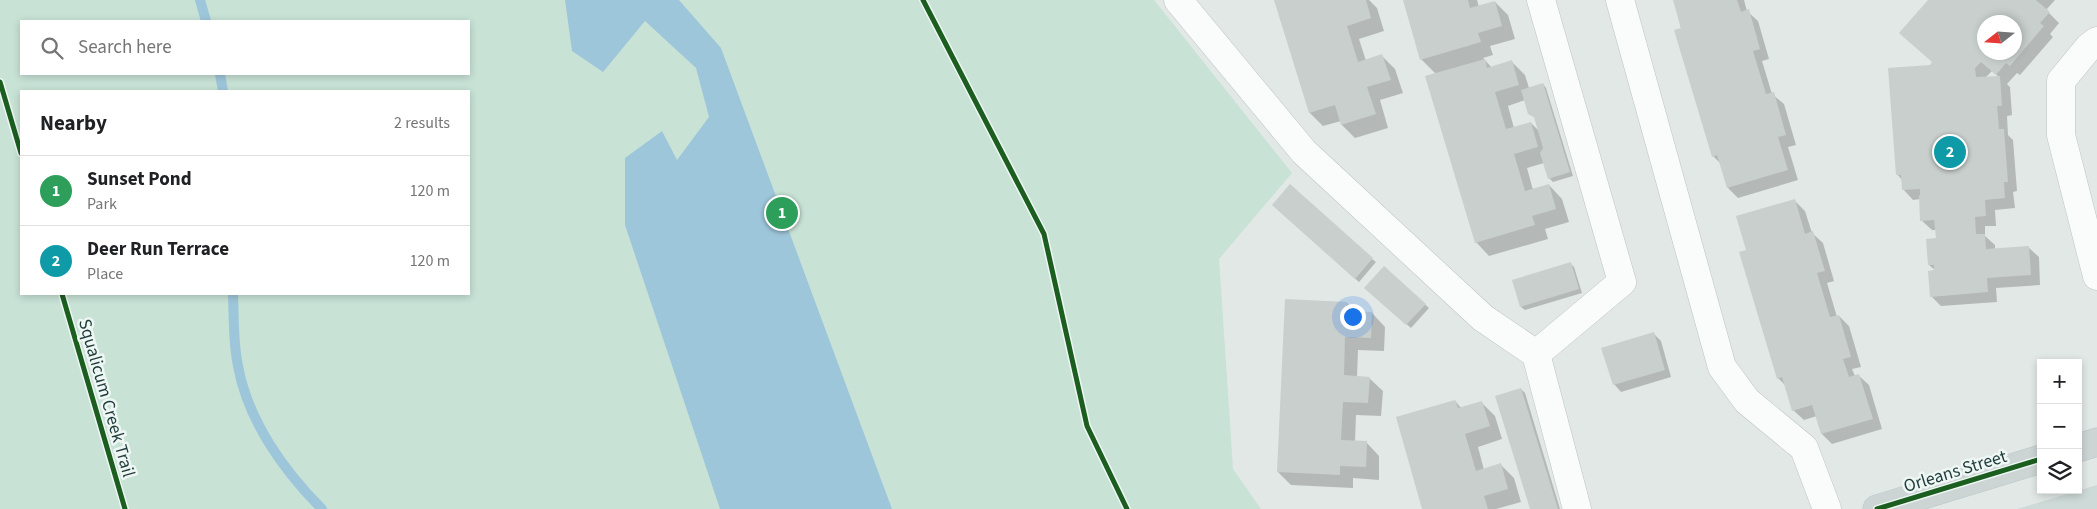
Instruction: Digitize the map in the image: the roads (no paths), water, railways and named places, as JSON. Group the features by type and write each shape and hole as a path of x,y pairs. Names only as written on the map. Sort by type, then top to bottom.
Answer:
{"main road":[{"path":"2082,447 2097,442"},
{"name":"Orleans Street","path":"1877,509 2037,460"}],"lane":[{"path":"1178,0 1304,152 1483,318 1536,354 1578,509"},
{"path":"1536,354 1622,282 1540,0"},
{"path":"1620,0 1722,367 1747,401 1804,448 1827,509"},
{"path":"2097,41 2089,47 2062,81 2060,135 2097,276"}],"water":[{"path":"565,0 679,0 721,48 892,509 720,509 625,225 625,158 662,131 677,160 709,117 696,68 645,21 603,72 572,51"}],"waterway":[{"path":"200,0 206,20"},
{"path":"220,75 223,90"},
{"path":"233,295 236,357 250,406 269,444 281,462 322,509"}],"place":[{"name":"Deer Run Terrace","path":"1950,152"},
{"name":"Sunset Pond","path":"782,213"}]}
